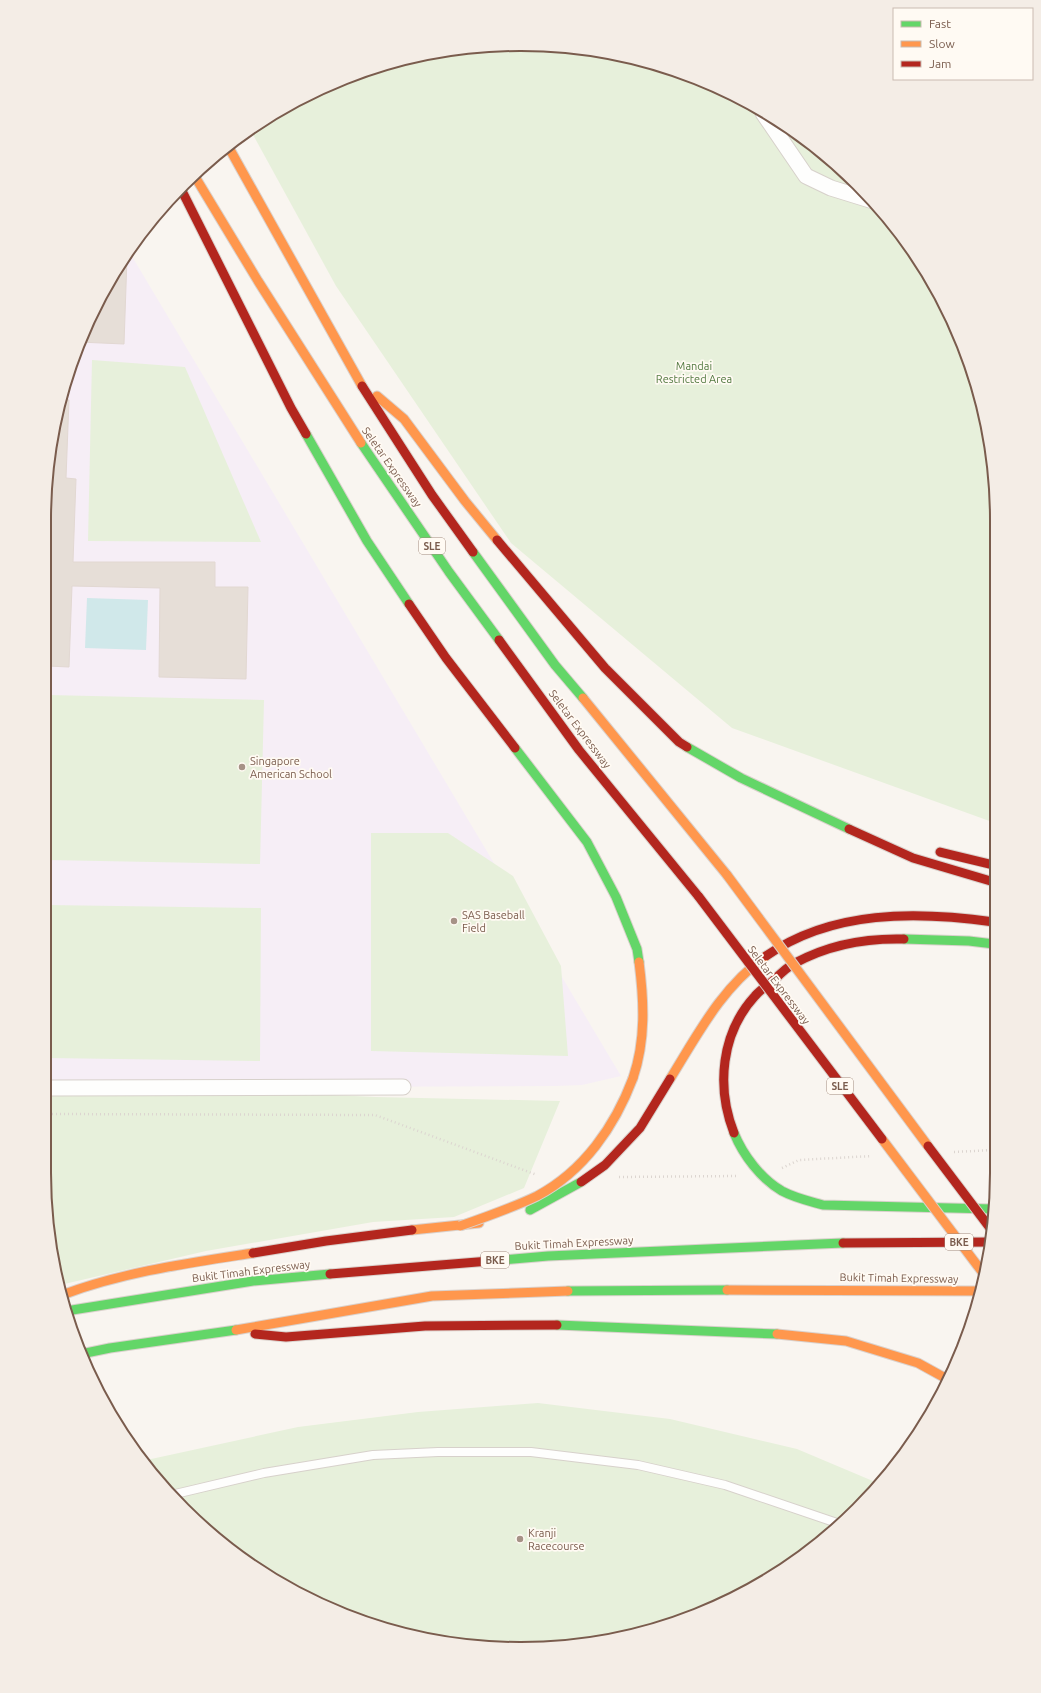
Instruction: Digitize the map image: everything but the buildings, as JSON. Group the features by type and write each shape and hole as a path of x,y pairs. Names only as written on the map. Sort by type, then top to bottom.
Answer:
{"highway":[{"path":"231,151 358,379 432,495 555,665 618,739 726,875 870,1070 987,1224"},
{"name":"Seletar Expressway","path":"198,181 258,282 347,423 449,572 579,750 698,897 980,1269"},
{"path":"184,194 291,408 367,541 446,658 587,842 616,897 637,949 644,1001 640,1058 626,1100 607,1130 586,1157 566,1176 546,1190 525,1201 460,1226"},
{"path":"358,379 404,419 465,501 605,668 679,742 741,778 880,844 913,858 990,881"},
{"path":"880,844 902,842"},
{"path":"930,848 990,864"},
{"path":"67,1293 94,1283 167,1266 326,1241 482,1223 520,1214 552,1200 581,1182 605,1164 640,1128 715,1006 739,978 770,954 794,939 818,929 847,921 895,917 971,918 990,921"},
{"path":"988,1209 823,1205 801,1199 782,1191 765,1178 749,1160 738,1143 730,1123 725,1101 723,1076 726,1053 732,1031 755,996 794,963 842,944 897,939 969,941 990,944"},
{"name":"Bukit Timah Expressway","path":"72,1310 253,1280 548,1256 825,1243 985,1242"},
{"name":"Bukit Timah Expressway","path":"87,1353 110,1348 223,1332 432,1296 575,1291 818,1289 975,1291"},
{"path":"223,1332 286,1337 425,1326 583,1325 774,1334 846,1341 918,1362 943,1377"}],"street":[{"path":"770,123 806,176 832,188 859,197"},
{"path":"51,1088 403,1088"}],"lane":[{"path":"179,1493 264,1473 373,1455 438,1452 531,1452 638,1465 725,1485 833,1522"}],"path":[{"path":"51,1114 375,1115 544,1178"},
{"path":"947,1152 990,1150"},
{"path":"777,1170 799,1160 877,1156"},
{"path":"616,1177 741,1175"}],"shaded area":[{"name":"Singapore American School","path":"132,257 621,1076 582,1085 51,1088 51,520 55,459 67,399 87,341 99,313"}],"green space":[{"name":"Mandai Restricted Area","path":"520,51 582,55 612,60 671,76 728,99 781,130 806,148 830,168 873,211 911,260 942,313 965,370 974,399 986,459 989,490 990,821 732,728 511,543 336,286 253,135 313,99 370,76 399,67 459,55"},
{"path":"92,360 185,367 261,542 88,541"},
{"path":"51,695 264,700 260,864 51,860"},
{"name":"SAS Baseball Field","path":"371,833 448,833 513,876 561,966 568,1056 371,1051"},
{"path":"51,905 261,908 260,1061 51,1058"},
{"path":"51,1082 376,1097 560,1101 524,1188 454,1217 373,1222 206,1251 65,1284 55,1234 52,1203"},
{"name":"Kranji Racecourse","path":"538,1403 670,1419 797,1449 874,1481 830,1525 806,1545 781,1563 728,1594 671,1617 612,1633 582,1638 520,1642 459,1638 429,1633 370,1617 313,1594 260,1563 235,1545 189,1504 149,1459 298,1427 418,1412"}],"water":[{"path":"87,598 148,600 146,650 85,648"}],"traffic: fast":[{"path":"306,434 367,541 409,604"},
{"path":"361,443 449,572 499,640"},
{"path":"473,552 555,665 583,698"},
{"path":"687,747 741,778 849,829"},
{"path":"515,748 587,842 616,897 637,949 639,962"},
{"path":"904,939 969,941 990,944"},
{"path":"734,1133 742,1150 767,1180 782,1191 807,1201 823,1205 988,1209"},
{"path":"530,1210 581,1182"},
{"path":"502,1260 548,1256 843,1243"},
{"path":"72,1310 253,1281 330,1274"},
{"path":"568,1291 727,1290"},
{"path":"557,1325 777,1334"},
{"path":"87,1353 110,1348 236,1330"}],"traffic: slow":[{"path":"231,151 362,386"},
{"path":"198,181 258,281 361,443"},
{"path":"377,396 404,419 465,501 497,540"},
{"path":"583,698 727,875"},
{"path":"727,875 928,1146"},
{"path":"670,1079 723,997 736,982 766,956"},
{"path":"633,1078 640,1049 643,1020 639,962"},
{"path":"460,1226 537,1196 554,1186 569,1174 596,1146 607,1130 626,1096 633,1078"},
{"path":"882,1139 980,1269"},
{"path":"412,1230 479,1223"},
{"path":"67,1293 132,1274 253,1253"},
{"path":"727,1290 975,1291"},
{"path":"236,1330 432,1296 568,1291"},
{"path":"777,1334 846,1341 918,1363 943,1377"}],"traffic: jam":[{"path":"184,194 291,408 306,434"},
{"path":"362,386 432,495 473,552"},
{"path":"497,540 605,668 679,742 687,747"},
{"path":"409,604 446,658 515,748"},
{"path":"499,640 579,750 699,897"},
{"path":"849,829 913,858 990,881"},
{"path":"940,852 990,864"},
{"path":"699,897 882,1139"},
{"path":"766,956 792,941 818,930 847,922 905,916 935,916 990,921"},
{"path":"734,1133 728,1115 725,1097 725,1061 729,1043 735,1027 755,996 789,966 834,947 862,941 904,939"},
{"path":"581,1182 605,1165 640,1128 670,1079"},
{"path":"928,1146 987,1224"},
{"path":"253,1253 326,1241 412,1230"},
{"path":"843,1243 985,1242"},
{"path":"330,1274 502,1260"},
{"path":"255,1334 286,1337 425,1326 557,1325"}],"place":[{"name":"Singapore American School","path":"242,767"},
{"name":"SAS Baseball Field","path":"454,921"},
{"name":"Kranji Racecourse","path":"520,1539"}]}
